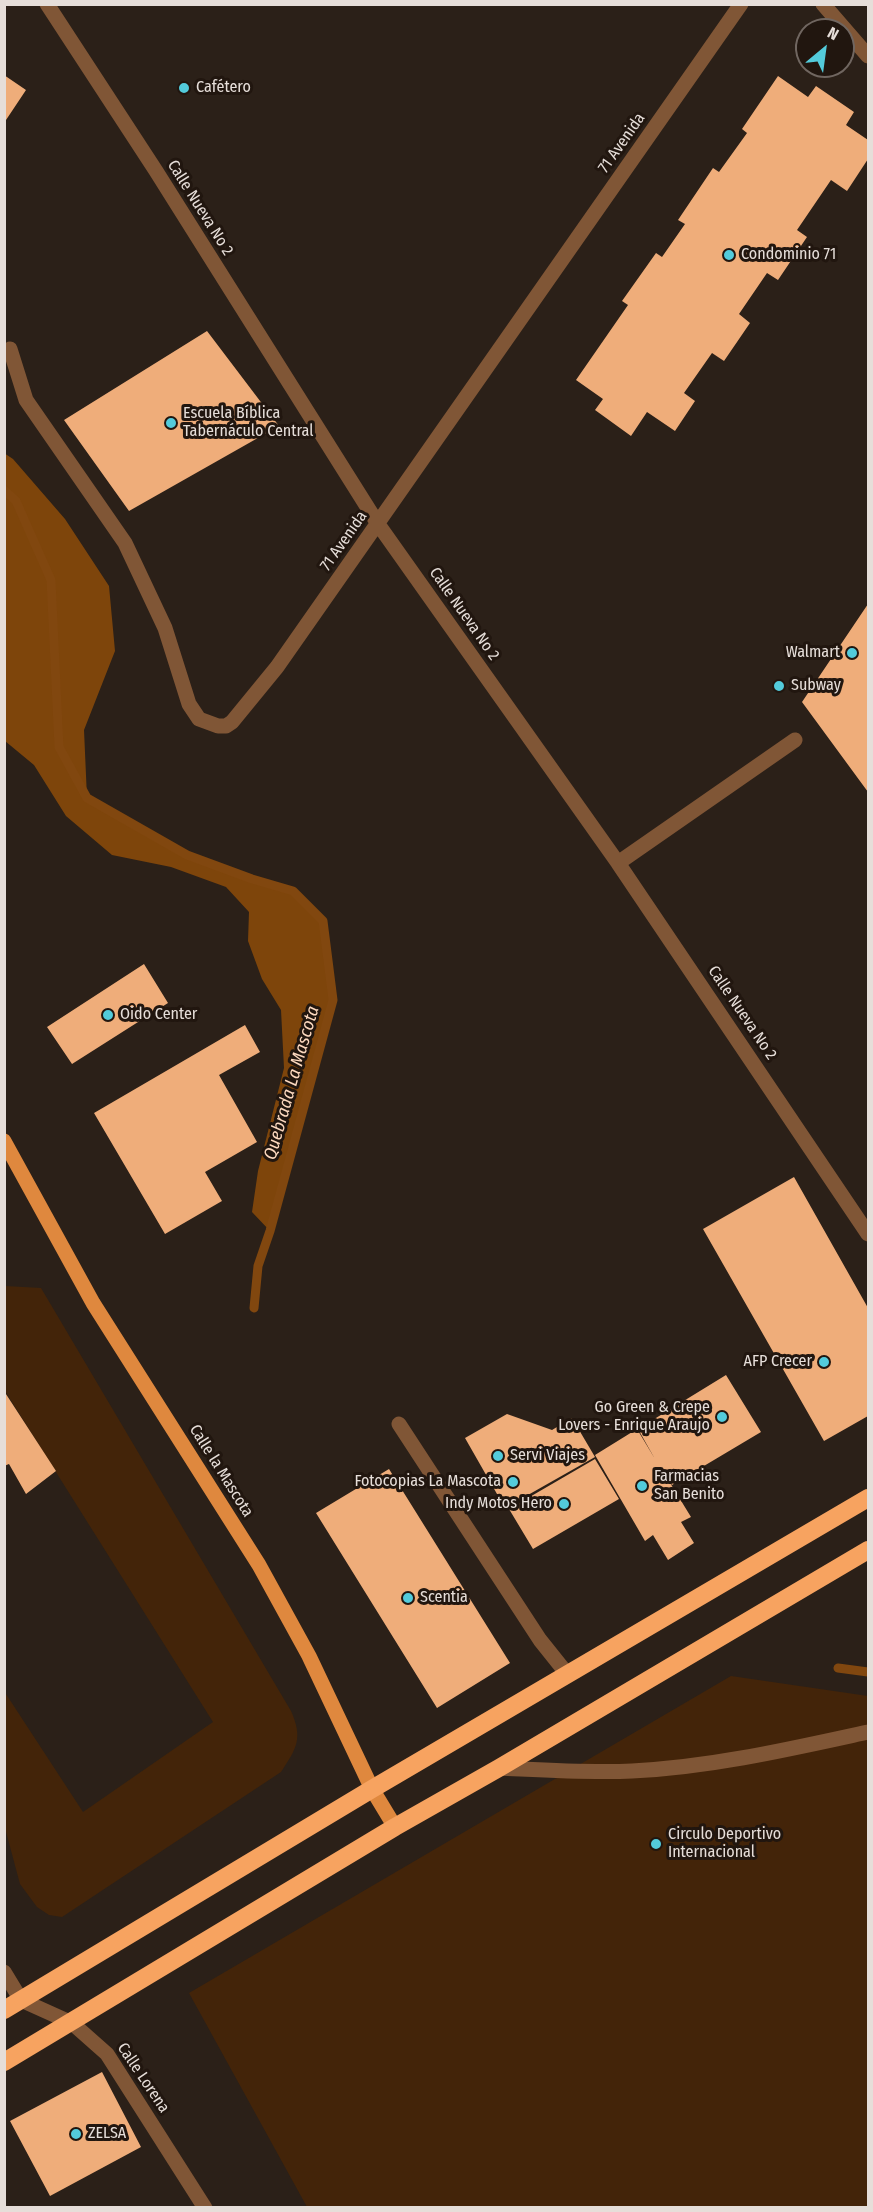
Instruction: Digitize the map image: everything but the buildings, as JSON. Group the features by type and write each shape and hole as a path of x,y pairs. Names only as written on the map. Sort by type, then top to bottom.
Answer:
{"highway":[{"path":"4,2010 868,1498"},
{"path":"4,2062 395,1827 868,1550"}],"main road":[{"name":"Calle la Mascota","path":"4,1141 93,1303 259,1565 309,1656 372,1790 395,1827"}],"street":[{"name":"Calle Nueva No 2","path":"47,4 162,181 378,524 618,863 868,1234"},
{"name":"71 Avenida","path":"10,349 26,400 125,543 165,628 189,704 199,719 208,724 226,726 245,708 378,524 741,4"},
{"path":"823,4 868,56"},
{"path":"618,863 795,740"},
{"path":"399,1424 540,1640 568,1675"},
{"path":"499,1768 582,1772 676,1767 750,1757 868,1732"},
{"path":"4,1972 21,2000"},
{"name":"Calle Lorena","path":"21,2000 72,2023 107,2054 205,2208"}],"shaded area":[{"path":"4,453 13,459 65,519 109,586 115,651 84,730 87,798 187,855 252,879 293,891 323,921 333,1000 270,1231 252,1212 258,1171 284,1068 281,1010 262,979 248,941 249,912 226,887 171,867 112,855 66,816 34,765 5,741"},
{"path":"5,1286 41,1288 291,1711 297,1729 294,1749 281,1772 62,1917 49,1915 37,1907 20,1884 5,1828 4,1691 83,1812 213,1722 5,1391"},
{"name":"Circulo Deportivo Internacional","path":"731,1676 868,1696 868,2207 307,2207 189,1993"}],"waterway":[{"name":"Quebrada La Mascota","path":"4,490 16,501 51,580 59,747 87,798 187,855 252,879 293,891 323,921 333,1000 270,1231 258,1266 254,1308"},
{"name":"Quebrada La Mascota","path":"838,1668 868,1672"}],"place":[{"name":"Cafétero","path":"184,88"},
{"name":"Condominio 71","path":"729,255"},
{"name":"Escuela Bíblica Tabernáculo Central","path":"171,423"},
{"name":"Walmart","path":"852,653"},
{"name":"Subway","path":"779,686"},
{"name":"Oido Center","path":"108,1015"},
{"name":"AFP Crecer","path":"824,1362"},
{"name":"Go Green & Crepe Lovers - Enrique Araujo","path":"722,1417"},
{"name":"Servi Viajes","path":"498,1456"},
{"name":"Fotocopias La Mascota","path":"513,1482"},
{"name":"Farmacias San Benito","path":"642,1486"},
{"name":"Indy Motos Hero","path":"564,1504"},
{"name":"Scentia","path":"408,1598"},
{"name":"Circulo Deportivo Internacional","path":"656,1844"},
{"name":"ZELSA","path":"76,2134"}]}
